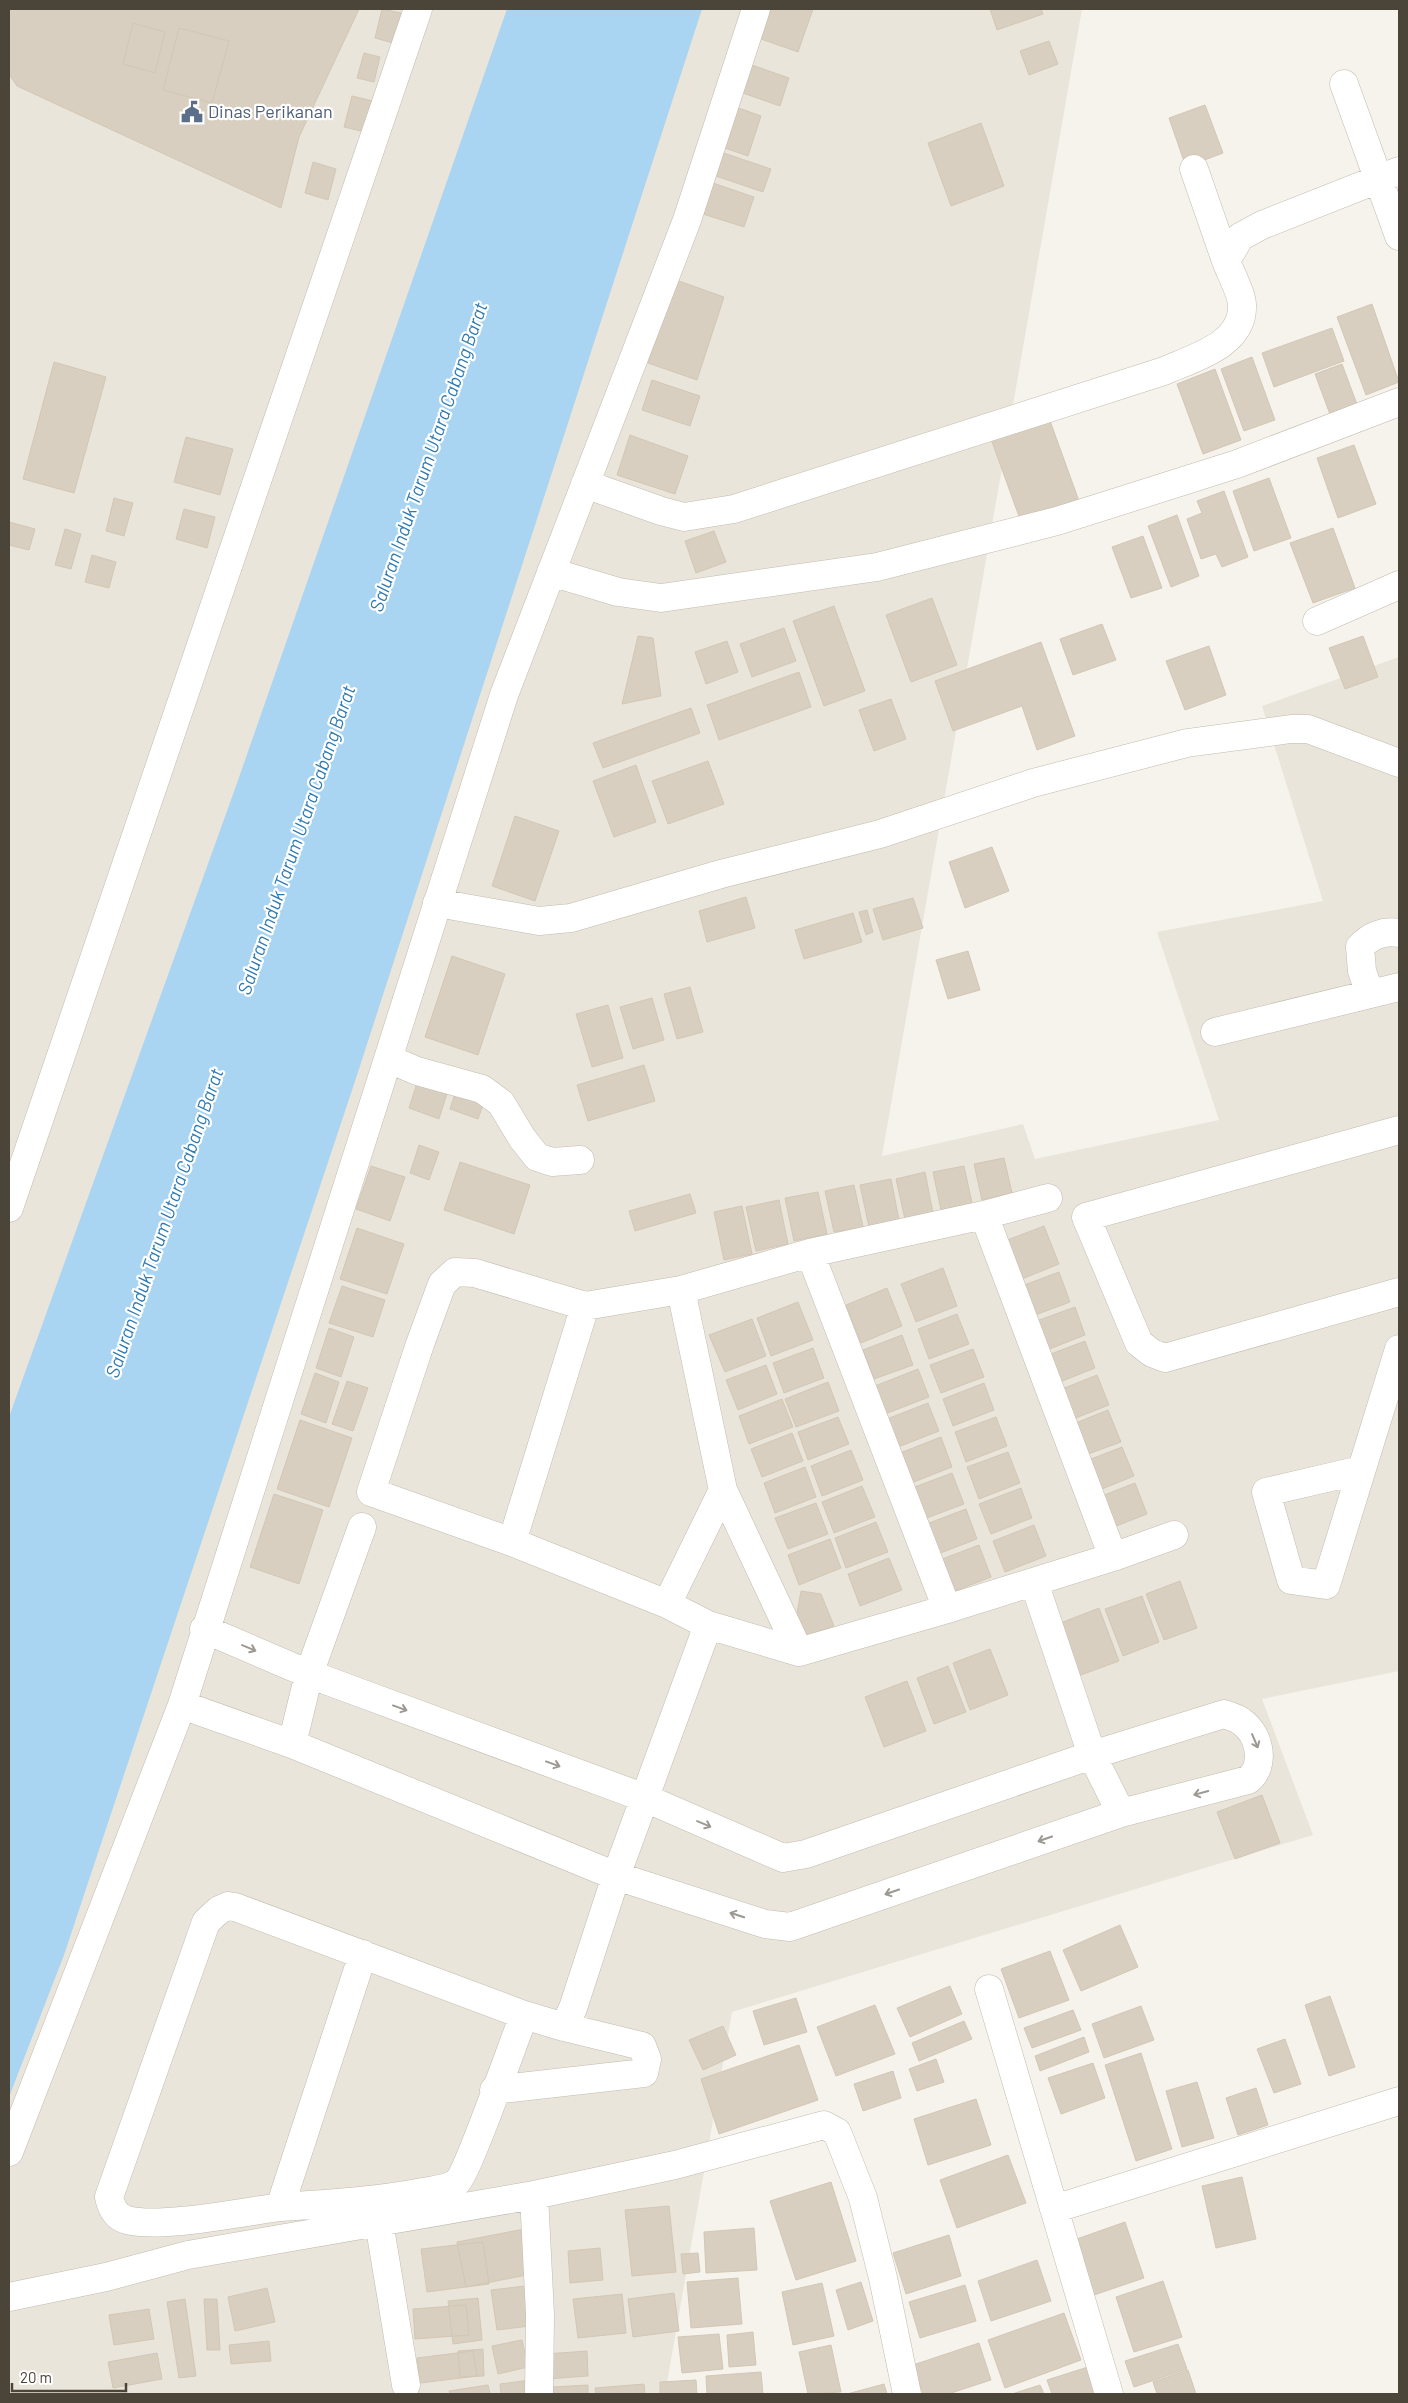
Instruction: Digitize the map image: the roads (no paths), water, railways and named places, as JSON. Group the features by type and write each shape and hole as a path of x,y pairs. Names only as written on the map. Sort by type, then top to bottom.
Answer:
{"street":[{"path":"9,1208 418,9"},
{"path":"9,2152 182,1705 204,1629 389,1059 437,902 504,695 687,220 756,9"},
{"path":"1344,84 1389,175 1399,236"},
{"path":"585,484 661,512 684,517 734,509 1164,371 1218,347 1237,329 1242,305 1194,169"},
{"path":"1226,261 1240,237 1262,225 1389,175"},
{"path":"551,572 618,592 661,598 877,567 1057,521 1237,464 1398,405"},
{"path":"1317,621 1399,585"},
{"path":"437,902 539,921 571,918 721,874 880,834 1034,783 1187,743 1308,728 1399,763"},
{"path":"1370,994 1362,971 1360,947 1367,940 1383,933 1399,934"},
{"path":"1214,1032 1399,987"},
{"path":"389,1059 417,1071 482,1089 502,1103 522,1138 537,1156 552,1162 580,1160"},
{"path":"1399,1130 1086,1217 1139,1343 1152,1353 1165,1358 1399,1292"},
{"path":"1048,1198 984,1215 810,1253 681,1290 586,1306 475,1273 455,1272 442,1284 371,1492 512,1542 667,1604 708,1625 799,1652 1034,1582 1174,1535"},
{"path":"984,1215 1113,1557"},
{"path":"810,1253 947,1609"},
{"path":"681,1290 723,1490 799,1652"},
{"path":"512,1542 586,1306"},
{"path":"1352,1472 1266,1492 1291,1580 1326,1585 1399,1349"},
{"path":"667,1604 723,1490"},
{"path":"292,1744 309,1674 362,1527"},
{"path":"1034,1582 1092,1755 1120,1814"},
{"path":"564,2027 573,2008 616,1876 708,1625"},
{"path":"182,1705 292,1744 616,1876 765,1924 790,1927 1120,1814 1248,1780 1255,1775 1260,1753 1255,1737 1243,1722 1224,1714 1092,1755 806,1854 783,1858 645,1798 309,1674 204,1629"},
{"path":"494,2090 644,2073 647,2059 642,2046 564,2027 524,2014 364,1954 228,1906 206,1922 109,2197 111,2208 125,2220 148,2223 280,2207 385,2199 438,2189 456,2183 465,2170 494,2090 524,2014"},
{"path":"280,2207 364,1954"},
{"path":"989,1989 1109,2394"},
{"path":"1054,2209 1399,2101"},
{"path":"9,2297 106,2277 188,2255 534,2195 675,2165 824,2125 837,2132 863,2198 883,2278 907,2394"},
{"path":"534,2195 540,2314 539,2394"},
{"path":"379,2222 406,2385"}],"water":[{"name":"Saluran Induk Tarum Utara Cabang Barat","path":"507,9 702,9 359,1069 64,1955 9,2097 9,1417 236,786"}],"place":[{"name":"Dinas Perikanan","path":"192,112"}]}
